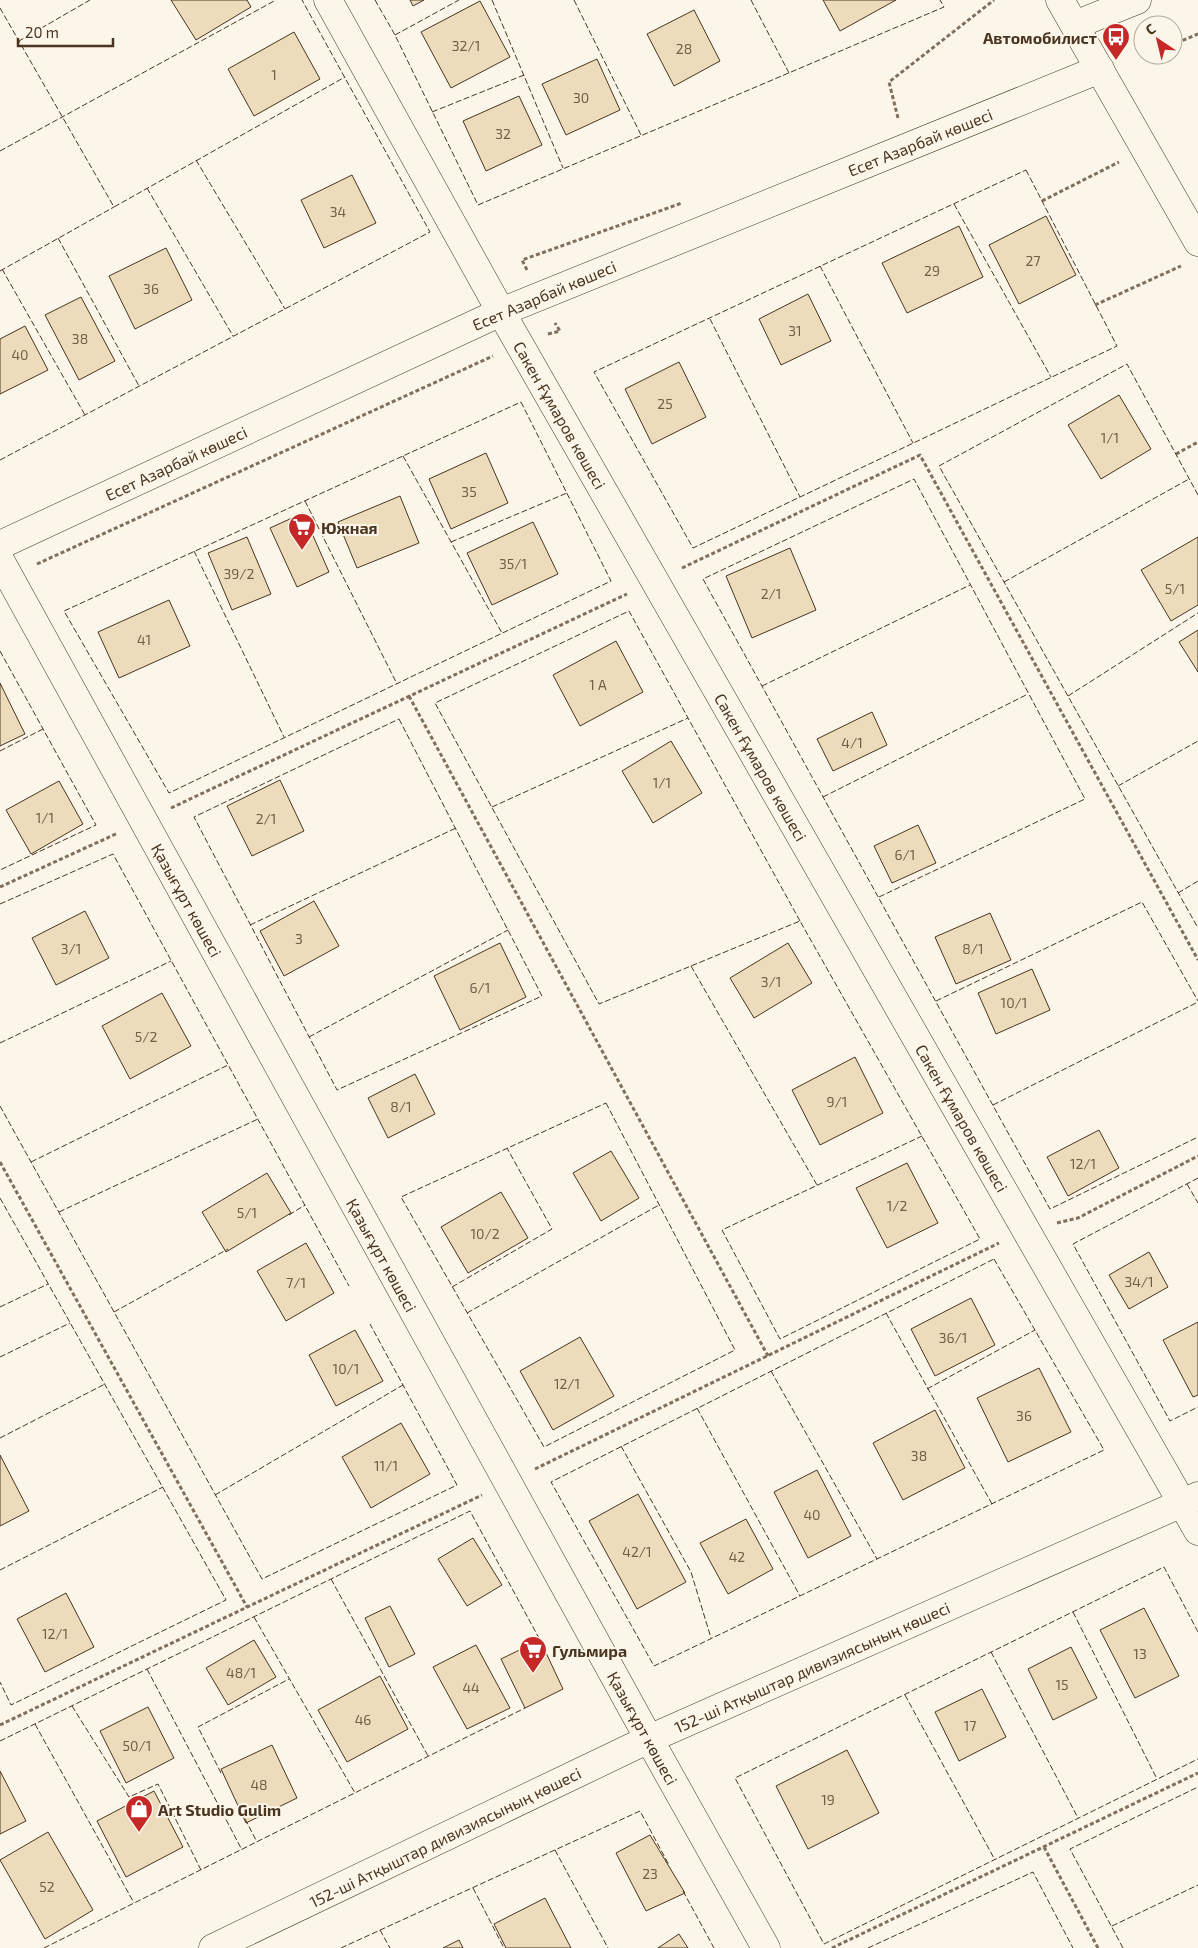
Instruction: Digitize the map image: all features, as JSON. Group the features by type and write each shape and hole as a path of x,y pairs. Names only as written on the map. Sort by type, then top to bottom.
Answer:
{"street":[{"name":"Сакен Ғұмаров көшесі","path":"328,0 501,312 1026,1230 1190,1500 1198,1531"},
{"path":"1060,0 1145,149 1194,252"},
{"path":"1074,26 1137,0"},
{"name":"Есет Азарбай көшесі","path":"0,545 501,312 1100,70"},
{"name":"Қазығұрт көшесі","path":"5,569 766,1948"},
{"name":"152-ші Атқыштар дивизиясының көшесі","path":"213,1948 649,1739 1190,1500"}],"path":[{"path":"900,126 889,82 994,0"},
{"path":"1183,40 1198,34"},
{"path":"1042,201 1145,149"},
{"path":"530,277 522,260 688,201"},
{"path":"1095,305 1194,252"},
{"path":"545,335 560,331 553,319"},
{"path":"5,569 493,355"},
{"path":"1176,454 1197,442 1198,448"},
{"path":"409,696 768,1356"},
{"path":"0,1726 1026,1230 1078,1218 1198,1156"},
{"path":"0,1162 247,1607"},
{"path":"832,1948 1198,1773"},
{"path":"1044,1847 1098,1948"}],"building":[{"path":"171,0 247,0 251,7 196,40"},
{"path":"410,0 424,0 413,6"},
{"path":"823,0 896,0 840,31"},
{"path":"480,1 510,57 451,88 421,32"},
{"path":"694,10 720,61 674,86 647,34"},
{"path":"294,32 320,79 254,116 228,69"},
{"path":"597,59 620,110 566,135 542,84"},
{"path":"519,96 542,145 486,171 463,121"},
{"path":"352,175 376,223 324,248 301,200"},
{"path":"1046,216 1076,275 1019,304 989,245"},
{"path":"959,226 983,277 907,313 882,263"},
{"path":"166,248 192,300 135,329 109,276"},
{"path":"808,294 831,341 781,365 759,319"},
{"path":"81,297 115,361 79,380 45,315"},
{"path":"25,326 48,370 0,394 0,339"},
{"path":"679,362 706,417 652,444 625,389"},
{"path":"1119,395 1151,449 1101,479 1068,425"},
{"path":"486,453 508,503 451,529 429,479"},
{"path":"400,496 419,543 357,568 338,522"},
{"path":"303,513 329,572 297,587 270,528"},
{"path":"533,522 558,574 492,605 467,553"},
{"path":"247,537 271,594 232,610 208,553"},
{"path":"1198,537 1198,605 1171,621 1141,570"},
{"path":"790,548 816,610 752,638 726,576"},
{"path":"169,600 190,646 119,678 98,632"},
{"path":"1198,630 1198,672 1179,642"},
{"path":"616,641 643,692 580,726 553,675"},
{"path":"0,683 25,734 0,746"},
{"path":"872,712 887,745 833,771 817,739"},
{"path":"671,741 702,793 653,823 622,771"},
{"path":"280,780 304,831 252,856 227,806"},
{"path":"59,781 83,824 31,854 6,810"},
{"path":"918,825 936,863 892,883 874,846"},
{"path":"314,901 339,946 284,976 260,931"},
{"path":"85,911 109,958 56,985 32,938"},
{"path":"990,913 1011,960 956,984 935,937"},
{"path":"500,943 526,997 460,1030 434,976"},
{"path":"788,943 812,983 754,1018 730,978"},
{"path":"1032,969 1050,1010 996,1034 978,993"},
{"path":"162,993 191,1046 130,1079 102,1026"},
{"path":"855,1057 883,1113 820,1145 792,1090"},
{"path":"415,1074 435,1114 388,1138 368,1098"},
{"path":"1099,1130 1119,1168 1068,1196 1047,1157"},
{"path":"611,1151 639,1198 601,1221 573,1173"},
{"path":"907,1163 938,1223 887,1248 856,1188"},
{"path":"267,1173 291,1213 226,1252 202,1212"},
{"path":"501,1192 528,1238 468,1273 441,1227"},
{"path":"306,1243 334,1293 286,1321 257,1271"},
{"path":"1149,1252 1168,1287 1129,1309 1109,1275"},
{"path":"971,1298 995,1345 935,1376 911,1329"},
{"path":"1198,1322 1198,1395 1193,1397 1163,1340"},
{"path":"355,1330 383,1381 336,1406 309,1355"},
{"path":"580,1337 614,1396 553,1430 520,1371"},
{"path":"1039,1368 1071,1432 1008,1462 977,1398"},
{"path":"935,1410 965,1468 903,1500 873,1443"},
{"path":"401,1423 430,1474 371,1508 342,1457"},
{"path":"0,1455 29,1511 0,1526"},
{"path":"817,1470 851,1536 808,1558 774,1492"},
{"path":"638,1494 686,1582 637,1609 589,1521"},
{"path":"746,1519 773,1569 728,1594 700,1543"},
{"path":"473,1538 502,1585 467,1606 438,1559"},
{"path":"66,1593 94,1647 45,1672 17,1619"},
{"path":"390,1606 415,1654 389,1667 365,1618"},
{"path":"1144,1608 1179,1676 1135,1698 1100,1630"},
{"path":"254,1640 276,1677 228,1705 206,1668"},
{"path":"540,1640 563,1689 525,1708 501,1659"},
{"path":"476,1645 510,1708 467,1729 433,1667"},
{"path":"1071,1647 1097,1698 1053,1720 1028,1669"},
{"path":"380,1676 408,1729 347,1762 318,1710"},
{"path":"982,1689 1006,1737 959,1761 935,1712"},
{"path":"148,1707 174,1758 126,1783 100,1731"},
{"path":"272,1745 297,1798 246,1823 221,1769"},
{"path":"847,1750 879,1813 808,1849 776,1786"},
{"path":"0,1771 26,1821 0,1834"},
{"path":"154,1791 183,1847 126,1877 97,1821"},
{"path":"48,1832 93,1910 45,1939 0,1860"},
{"path":"650,1835 685,1893 646,1911 616,1853"},
{"path":"545,1898 571,1948 506,1948 494,1924"},
{"path":"679,1934 688,1948 658,1948"},
{"path":"459,1940 463,1948 443,1948"}],"fence":[{"path":"19,41 90,0"},
{"path":"0,151 276,0"},
{"path":"0,460 430,232 302,0"},
{"path":"375,0 395,35 478,205 944,7 940,0"},
{"path":"395,35 459,0"},
{"path":"492,0 563,168"},
{"path":"574,0 641,135"},
{"path":"751,0 789,73"},
{"path":"0,8 114,207 345,77"},
{"path":"432,112 524,75"},
{"path":"196,160 285,309"},
{"path":"1026,170 1117,346 693,548 594,372 1026,170"},
{"path":"147,188 233,336"},
{"path":"954,204 1051,377"},
{"path":"0,271 114,207"},
{"path":"58,238 139,386"},
{"path":"820,266 913,443"},
{"path":"2,269 85,415"},
{"path":"710,319 800,497"},
{"path":"1198,495 1127,364 939,466 1198,928"},
{"path":"521,402 611,581 169,793 64,611 521,402"},
{"path":"403,456 502,633"},
{"path":"879,897 1085,799 914,479 703,579 1050,1209 1198,1137"},
{"path":"1004,582 1189,479"},
{"path":"451,542 567,493"},
{"path":"305,501 397,684"},
{"path":"194,551 284,737"},
{"path":"762,686 970,585"},
{"path":"800,921 629,611 435,703 599,1004 800,921 980,1239 780,1339 722,1230 922,1136"},
{"path":"1068,696 1198,613"},
{"path":"0,651 96,825 0,870"},
{"path":"823,797 1028,694"},
{"path":"492,807 688,718"},
{"path":"399,719 542,996 337,1090 194,817 399,719"},
{"path":"0,751 43,729"},
{"path":"1118,786 1198,741"},
{"path":"250,925 456,828"},
{"path":"0,904 113,854 349,1286"},
{"path":"1178,893 1198,881"},
{"path":"936,1001 1142,902 1198,1001"},
{"path":"309,1037 508,930"},
{"path":"0,1043 171,961"},
{"path":"691,966 817,1185"},
{"path":"993,1105 1198,1002"},
{"path":"31,1162 228,1065"},
{"path":"606,1103 735,1350 544,1447 401,1197 606,1103"},
{"path":"0,1106 262,1579 457,1485 370,1324"},
{"path":"59,1212 258,1119"},
{"path":"452,1287 552,1229 507,1148"},
{"path":"1198,1178 1073,1244 1170,1421 1198,1407"},
{"path":"1187,1184 1198,1203"},
{"path":"0,1198 226,1600 11,1705 0,1682"},
{"path":"289,1215 305,1205"},
{"path":"467,1313 659,1205"},
{"path":"114,1312 228,1249"},
{"path":"994,1259 1104,1450 654,1666 551,1482 994,1259"},
{"path":"0,1307 48,1284"},
{"path":"886,1313 992,1504"},
{"path":"0,1357 70,1323"},
{"path":"927,1389 1035,1330"},
{"path":"771,1371 877,1559"},
{"path":"0,1438 105,1384"},
{"path":"215,1495 403,1385"},
{"path":"697,1408 800,1596"},
{"path":"621,1446 691,1572 711,1638"},
{"path":"0,1570 163,1487"},
{"path":"0,1741 470,1511 540,1640"},
{"path":"1198,1632 1164,1567 735,1778 824,1944 1198,1759"},
{"path":"331,1579 428,1756"},
{"path":"1073,1612 1157,1779"},
{"path":"254,1617 355,1793"},
{"path":"991,1652 1078,1818"},
{"path":"147,1669 242,1850"},
{"path":"221,1773 198,1727 289,1679"},
{"path":"905,1695 995,1860"},
{"path":"72,1706 129,1797 158,1784 201,1870"},
{"path":"44,1948 525,1708"},
{"path":"35,1724 134,1903"},
{"path":"1123,1948 1070,1849 1198,1787"},
{"path":"341,1948 640,1811 669,1865"},
{"path":"245,1819 257,1842"},
{"path":"555,1850 608,1948"},
{"path":"868,1948 1033,1872 1073,1948"},
{"path":"1112,1926 1198,1885"},
{"path":"473,1888 504,1948"},
{"path":"683,1891 714,1948"},
{"path":"380,1930 390,1948"}],"place":[{"name":"Автомобилист","path":"1116,61"},
{"name":"Южная","path":"302,551"},
{"name":"Гульмира","path":"533,1674"},
{"name":"Art Studio Gulim","path":"139,1833"}]}
